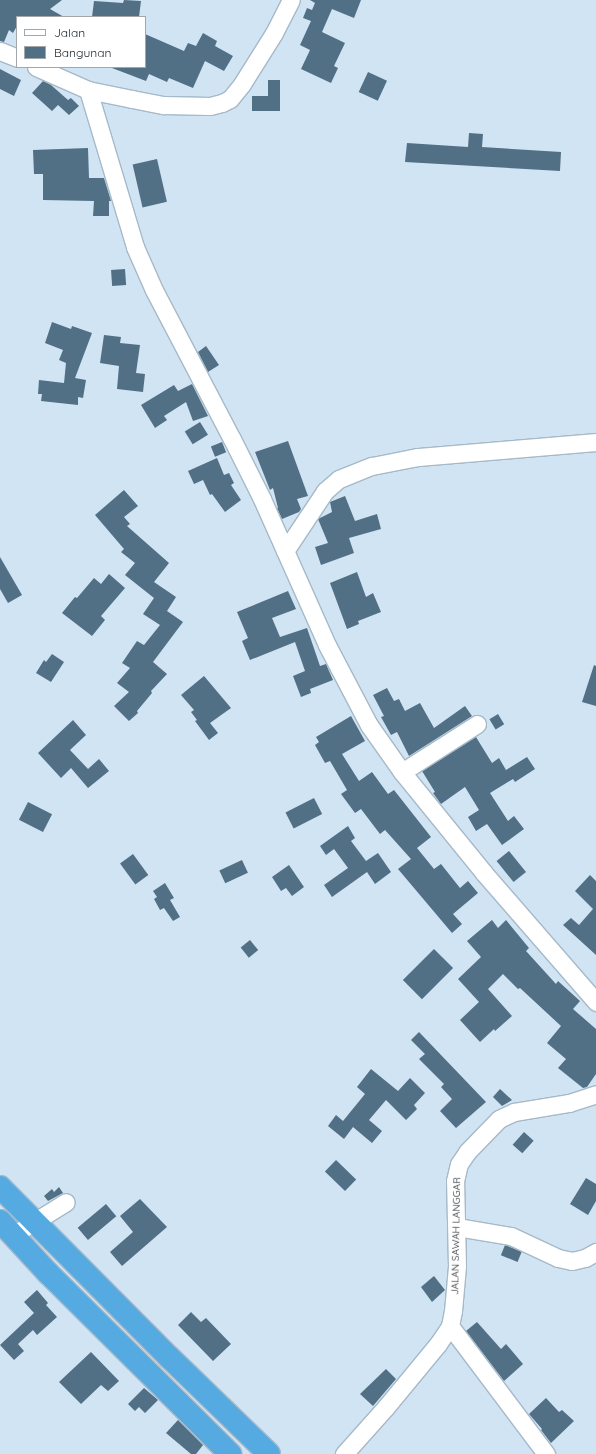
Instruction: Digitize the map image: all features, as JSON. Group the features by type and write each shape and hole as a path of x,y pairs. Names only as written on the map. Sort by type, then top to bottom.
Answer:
{"highway":[{"path":"0,1187 36,1221 74,1263 163,1352 269,1454"},
{"path":"7,1228 48,1273 230,1454"}],"street":[{"path":"38,68 88,90 164,105 210,106 222,103 230,99 242,84 274,33 291,0"},
{"path":"0,51 16,58"},
{"path":"88,90 135,247 154,290 232,439 285,551 327,645 369,725 402,772 484,874 596,1002"},
{"path":"285,551 325,491 339,479 372,466 418,458 596,442"},
{"path":"402,772 477,724"},
{"name":"JALAN SAWAH LANGGAR","path":"344,1454 391,1402 438,1344 450,1326 453,1312 457,1266 455,1181 459,1164 467,1152 499,1119 514,1112 570,1103 596,1094"},
{"path":"7,1228 36,1221 66,1202"},
{"path":"457,1227 511,1236 558,1258 572,1261 585,1258 596,1252"},
{"path":"450,1326 546,1454"}],"building":[{"path":"0,0 62,0 50,9 62,16 16,16 16,28 13,33 9,30 4,42 0,41"},
{"path":"124,0 141,1 139,16 92,16 94,1 123,3"},
{"path":"310,0 361,0 354,18 332,9 322,32 345,43 334,66 338,68 331,83 301,69 310,50 300,45 311,21 303,18 307,8 312,10 315,3"},
{"path":"203,33 217,41 215,46 233,56 224,71 205,61 193,88 169,78 167,82 149,74 146,81 112,68 146,68 146,34 184,51 188,43 196,46"},
{"path":"0,69 21,80 14,96 0,89"},
{"path":"368,72 387,81 378,101 359,92"},
{"path":"268,80 280,80 280,111 252,111 252,96 268,96"},
{"path":"43,81 51,85 68,100 71,98 79,106 69,115 58,105 52,111 32,93"},
{"path":"469,133 483,134 482,147 561,152 560,171 405,162 407,143 468,147"},
{"path":"88,148 89,178 104,178 111,201 109,201 109,216 93,216 94,201 43,200 43,174 34,174 33,150"},
{"path":"157,159 167,202 143,207 133,165"},
{"path":"125,269 126,285 112,286 111,270"},
{"path":"52,322 71,329 72,326 92,333 75,378 86,380 83,398 78,397 78,405 41,401 42,394 38,394 39,380 64,383 66,363 59,360 63,350 45,343"},
{"path":"104,335 121,337 120,343 140,345 136,373 145,374 143,392 117,389 119,366 100,363"},
{"path":"206,346 219,365 208,372 198,352"},
{"path":"192,384 208,416 193,421 186,402 164,416 167,420 155,428 141,405 174,385 178,391"},
{"path":"200,422 208,435 193,444 185,432"},
{"path":"288,441 308,496 297,499 301,509 299,512 282,519 277,508 273,488 270,490 255,452"},
{"path":"222,442 226,452 215,457 211,446"},
{"path":"217,458 224,475 229,473 234,483 231,485 241,500 225,512 212,494 210,495 203,480 194,484 188,471"},
{"path":"124,490 138,506 124,517 130,524 127,526 169,563 154,582 176,597 167,611 183,622 153,662 167,674 151,691 152,693 137,711 138,713 129,721 114,706 129,692 117,683 130,668 122,663 137,641 144,645 160,625 143,614 154,598 125,575 135,563 121,552 124,549 95,515"},
{"path":"345,496 355,521 377,514 381,529 349,538 354,553 321,565 315,547 328,543 318,519 332,512 330,502"},
{"path":"0,557 22,595 8,603 0,589"},
{"path":"357,572 366,597 373,593 381,612 358,621 359,624 347,629 330,583"},
{"path":"109,574 125,588 101,616 105,620 92,636 62,613 75,597 77,598 94,578 101,584"},
{"path":"288,591 296,609 272,618 280,637 307,628 320,666 326,664 333,680 310,689 311,693 301,697 293,676 305,671 295,642 250,660 242,641 248,638 237,612"},
{"path":"52,654 64,662 51,682 36,673 44,660 46,662"},
{"path":"594,665 596,666 596,706 582,702"},
{"path":"204,676 231,708 210,723 218,733 209,740 195,721 197,720 191,712 194,710 181,695"},
{"path":"387,688 394,701 399,699 405,711 420,703 434,728 465,706 472,716 409,756 397,732 391,735 381,717 384,716 373,695"},
{"path":"498,714 504,724 496,729 489,719"},
{"path":"351,716 365,741 342,754 359,781 372,772 388,794 394,790 431,837 417,848 434,869 441,864 460,888 468,881 478,893 453,914 462,924 452,933 398,869 411,859 385,830 380,834 361,809 355,813 341,794 347,790 330,761 325,763 315,745 319,742 316,737"},
{"path":"73,720 86,735 70,750 88,769 99,759 109,771 88,788 71,768 61,778 38,753"},
{"path":"476,737 492,763 499,758 506,770 527,757 535,769 515,782 513,779 490,793 508,821 514,816 524,829 502,845 487,824 476,831 468,817 479,810 465,787 441,804 433,793 435,792 422,771"},
{"path":"314,798 322,814 294,829 285,813"},
{"path":"28,802 52,814 43,832 19,820"},
{"path":"348,826 355,838 351,841 366,861 378,853 391,872 375,884 367,872 332,897 324,885 348,868 334,849 326,855 320,846"},
{"path":"509,851 526,872 514,882 497,861"},
{"path":"133,854 148,875 135,884 120,863"},
{"path":"242,860 248,873 225,883 219,871"},
{"path":"289,865 304,887 292,896 286,888 281,891 272,877"},
{"path":"590,875 596,881 596,955 563,925 571,918 579,925 593,909 575,891"},
{"path":"165,883 174,898 170,900 180,917 173,921 164,908 160,910 154,899 157,897 153,891"},
{"path":"492,920 498,928 506,920 529,948 526,951 556,984 558,981 580,1001 573,1009 596,1029 596,1074 587,1087 583,1088 558,1068 566,1059 547,1043 561,1026 503,974 488,989 512,1016 495,1031 494,1029 480,1042 460,1020 479,1002 458,979 481,957 467,941"},
{"path":"250,940 258,950 249,958 241,948"},
{"path":"434,949 453,968 422,999 403,980"},
{"path":"419,1032 486,1102 456,1128 440,1111 452,1099 441,1087 444,1084 419,1059 425,1054 411,1040"},
{"path":"371,1069 398,1091 410,1078 425,1093 414,1105 417,1109 406,1120 386,1100 369,1120 382,1131 372,1143 353,1127 344,1139 328,1126 336,1115 343,1121 365,1094 357,1087"},
{"path":"500,1089 512,1100 502,1106 493,1097"},
{"path":"524,1132 534,1141 522,1153 513,1145"},
{"path":"336,1160 356,1179 345,1191 325,1172"},
{"path":"586,1178 596,1184 596,1201 588,1215 570,1204"},
{"path":"59,1187 63,1193 48,1201 44,1196 52,1189 54,1192"},
{"path":"140,1199 167,1227 122,1266 110,1252 133,1232 120,1216"},
{"path":"106,1204 116,1216 88,1240 78,1228"},
{"path":"505,1245 522,1252 518,1262 501,1255"},
{"path":"434,1276 445,1290 432,1302 421,1287"},
{"path":"37,1290 48,1303 46,1305 57,1317 37,1335 33,1330 18,1344 24,1351 14,1360 0,1345 34,1313 24,1302"},
{"path":"191,1312 201,1322 206,1318 231,1344 213,1361 178,1325"},
{"path":"477,1322 501,1349 506,1344 523,1364 504,1381 466,1331"},
{"path":"91,1352 119,1381 108,1391 101,1385 81,1404 59,1382"},
{"path":"386,1369 396,1379 373,1406 360,1394"},
{"path":"144,1388 158,1400 145,1413 139,1407 135,1411 128,1404"},
{"path":"546,1398 559,1412 562,1410 574,1421 551,1443 541,1430 542,1429 529,1414"},
{"path":"178,1420 203,1445 196,1454 191,1454 166,1433"}]}
